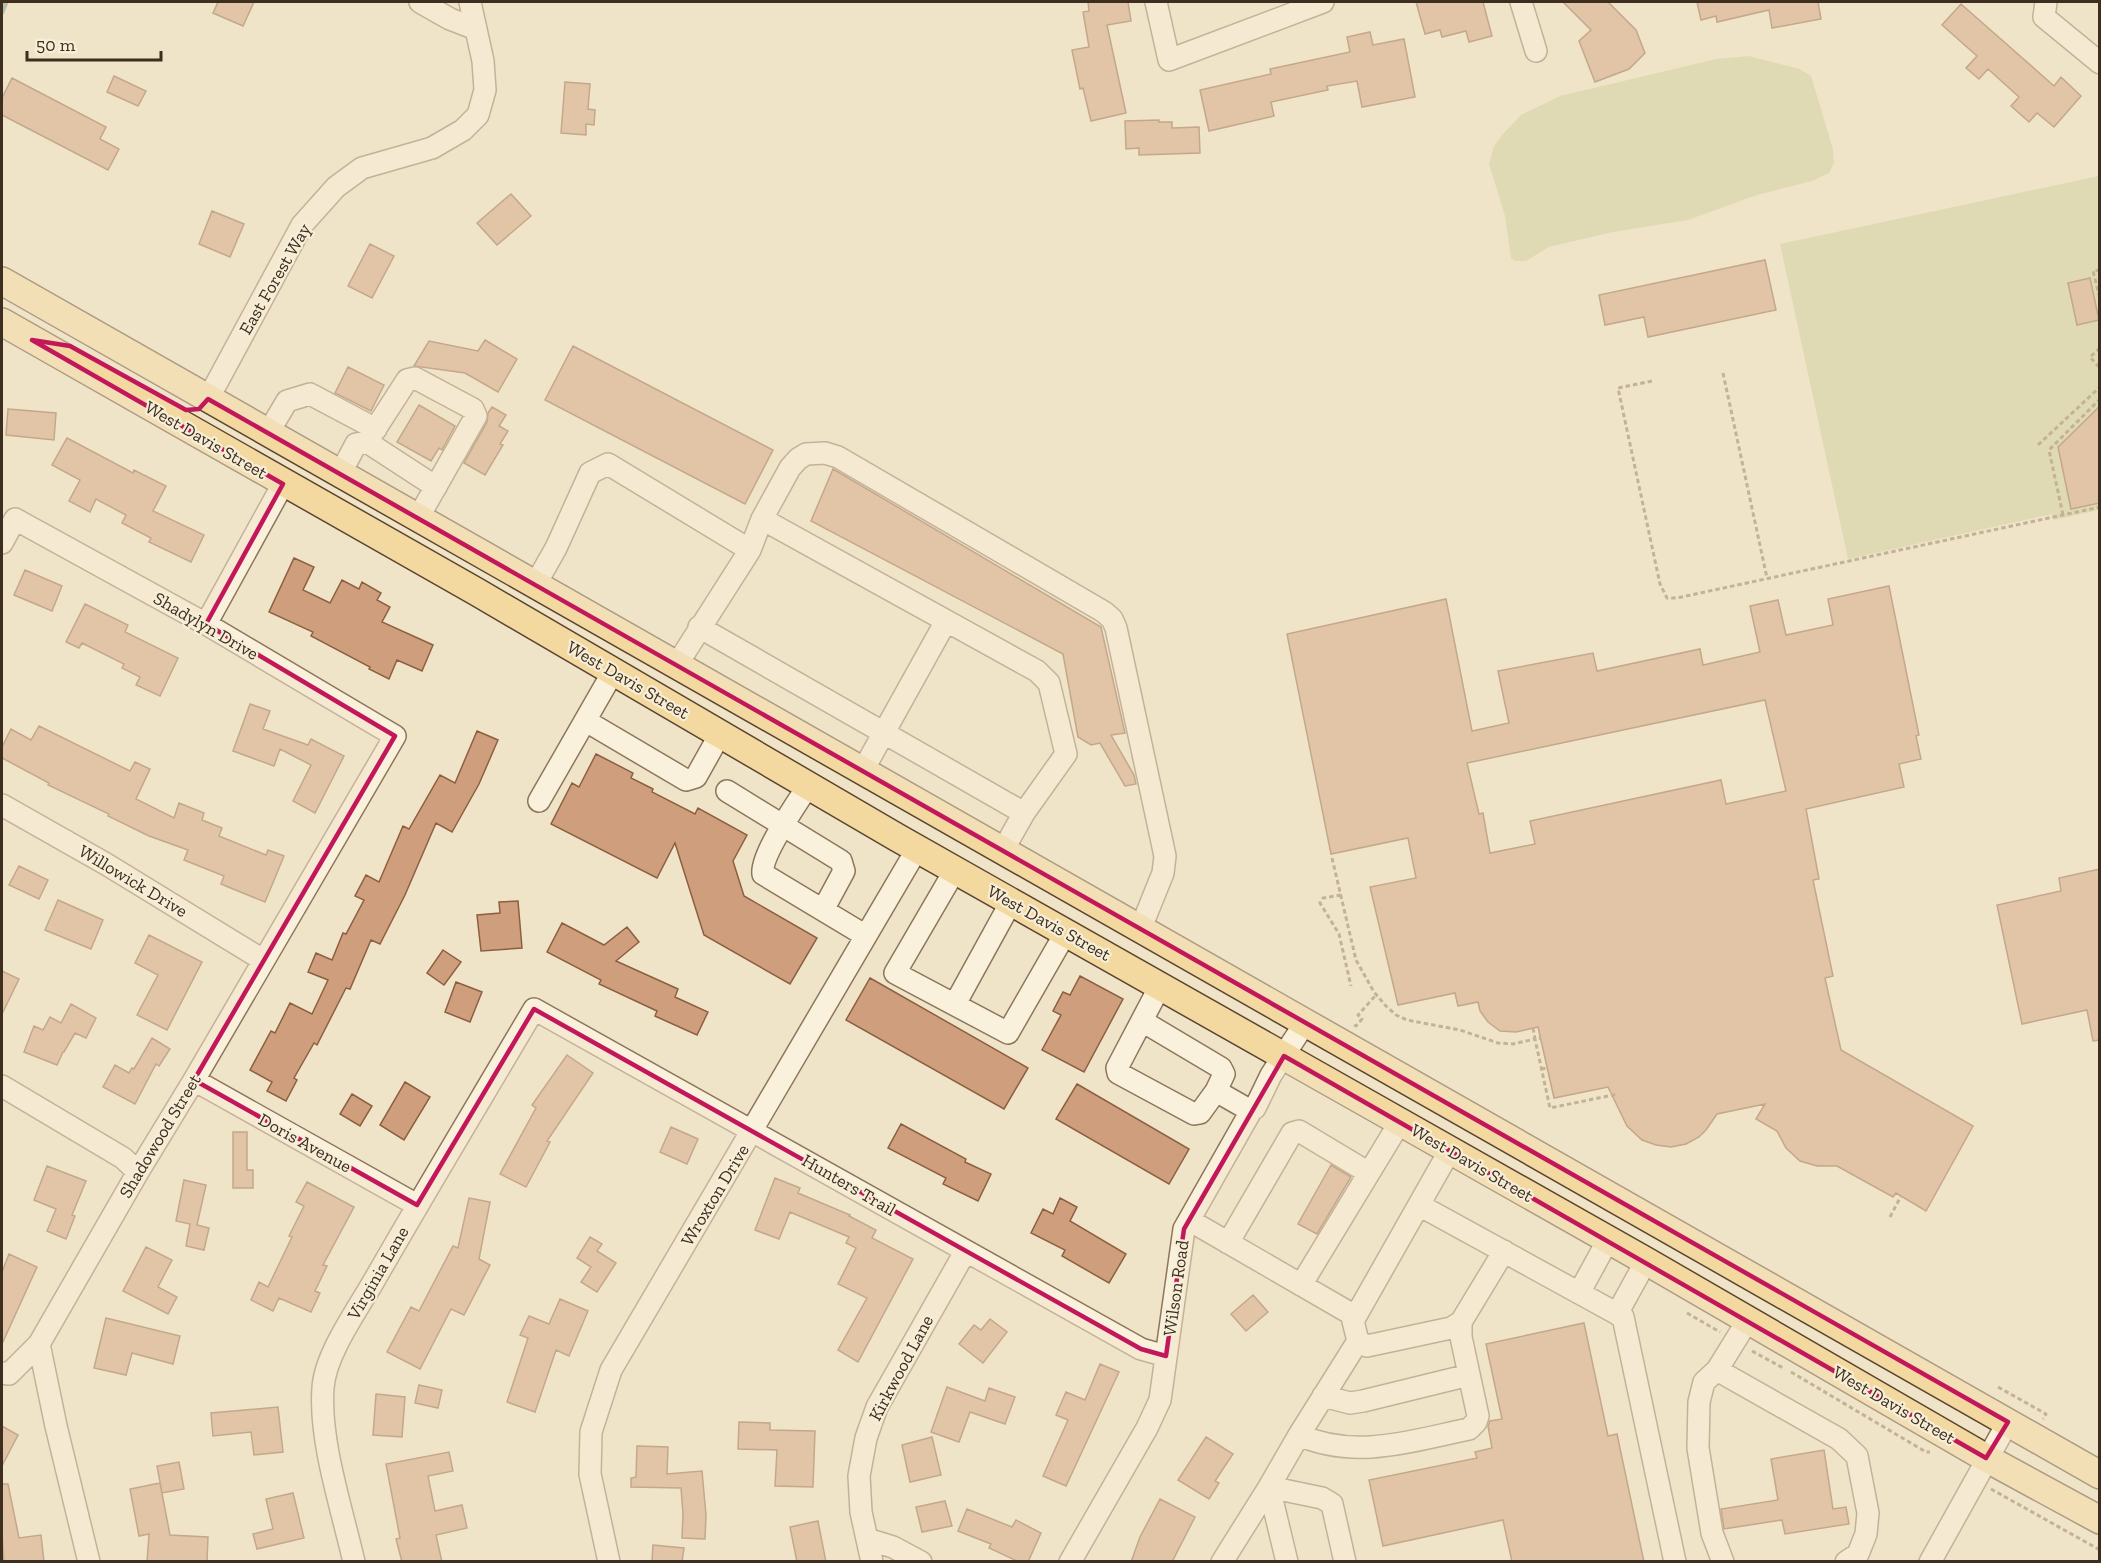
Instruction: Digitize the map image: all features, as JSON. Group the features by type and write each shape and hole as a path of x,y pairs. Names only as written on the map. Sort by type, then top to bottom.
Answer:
{"main road":[{"name":"West Davis Street","path":"2,281 1002,852 2100,1474"},
{"name":"West Davis Street","path":"2,322 283,484 497,603 917,849 1646,1261 1986,1458 2100,1520"},
{"path":"32,340 70,346 186,410 199,409 208,399"},
{"path":"283,484 292,475 304,473 314,476 427,537 454,539"},
{"path":"497,603 529,608 650,675 664,675 676,666"},
{"path":"808,786 815,778 844,777 1010,871 1043,875"},
{"path":"1608,1240 1618,1230 1627,1227 1635,1229 1766,1300 1792,1299"}],"street":[{"path":"420,2 450,19 476,29"},
{"name":"East Forest Way","path":"208,399 302,225 336,187 362,168 432,148 463,130 478,115 485,90 483,61 470,2"},
{"path":"1156,2 1169,60 1323,2"},
{"path":"1295,12 1317,2"},
{"path":"1521,2 1536,51"},
{"path":"2046,2 2044,17 2100,63"},
{"path":"340,474 357,444 372,435 407,380 415,378 473,410 476,416 418,518"},
{"path":"268,433 287,401 300,395 310,394 372,435 436,487"},
{"path":"676,666 750,550 762,519 790,468 806,454 825,453 838,457 1108,614 1116,628 1165,856 1163,873 1140,930"},
{"path":"535,585 556,548 590,473 608,464 750,550"},
{"path":"206,624 283,484"},
{"name":"Shadylyn Drive","path":"2,543 15,519 206,624 395,736"},
{"path":"762,519 1037,671 1049,683 1066,754 1024,813 1002,852"},
{"path":"862,771 946,621"},
{"path":"699,627 1024,813"},
{"path":"539,801 614,672"},
{"path":"586,721 686,780 696,777 720,734"},
{"name":"Shadowood Street","path":"2,1373 9,1374 39,1344 395,736"},
{"path":"808,786 783,825 762,867 764,874 866,936"},
{"path":"727,790 841,861 844,871 823,910"},
{"name":"Willowick Drive","path":"2,805 106,864 263,960"},
{"name":"Wroxton Drive","path":"609,1562 590,1474 591,1432 611,1370 917,849"},
{"path":"955,870 895,973 1008,1033 1066,932"},
{"path":"955,1004 1011,902"},
{"path":"1142,1021 1221,1068 1224,1074 1216,1091 1200,1113 1194,1114 1118,1073 1117,1068 1160,986"},
{"name":"Hunters Trail","path":"534,1009 1141,1348 1166,1356"},
{"name":"Virginia Lane","path":"354,1562 322,1417 323,1386 331,1355 534,1009"},
{"name":"Wilson Road","path":"1070,1562 1148,1428 1160,1400 1184,1229 1251,1111 1255,1108 1271,1075 1305,1023"},
{"name":"Doris Avenue","path":"194,1080 417,1205"},
{"path":"2,1086 123,1158 138,1172"},
{"path":"1216,1091 1251,1111"},
{"path":"1301,1285 1400,1122"},
{"path":"1228,1243 1292,1133 1299,1131 1369,1173"},
{"path":"1229,1557 1299,1436 1358,1341 1353,1320 1450,1150"},
{"path":"1419,1205 1623,1317 1675,1562"},
{"path":"1189,1220 1355,1316"},
{"path":"1579,1293 1608,1240"},
{"name":"Kirkwood Lane","path":"872,1562 861,1512 859,1476 866,1438 877,1407 965,1251"},
{"path":"1358,1341 1367,1346 1451,1328 1461,1322 1504,1251"},
{"path":"1617,1314 1646,1261"},
{"path":"1723,1562 1712,1533 1698,1448 1700,1402 1704,1382 1717,1370 1748,1320"},
{"path":"1299,1436 1316,1443 1352,1449 1381,1447 1469,1429 1478,1416 1461,1336 1461,1322"},
{"path":"39,1344 89,1562"},
{"path":"1717,1370 1839,1439 1857,1456 1868,1513 1866,1534 1858,1554 1846,1562"},
{"path":"1323,1396 1341,1402 1357,1402 1469,1375"},
{"path":"1930,1562 2008,1422"},
{"path":"1269,1487 1287,1562"},
{"path":"1269,1487 1322,1498 1332,1504 1345,1562"},
{"path":"867,1539 893,1547 921,1562"}],"path":[{"path":"2100,270 2093,271 2100,299"},
{"path":"2100,348 2090,357 2100,368"},
{"path":"1723,373 1767,578"},
{"path":"1652,381 1618,388 1662,591 1667,598 1677,598 2100,507"},
{"path":"2038,446 2100,387"},
{"path":"2063,515 2049,450 2100,399"},
{"path":"1332,858 1356,960 1376,994 1396,1015 1407,1020 1460,1030 1498,1043 1513,1044 1540,1038"},
{"path":"1341,895 1323,898 1320,903 1339,934 1352,986"},
{"path":"1350,1023 1356,1026 1362,1019 1358,1015 1376,994"},
{"path":"1533,1028 1550,1108 1618,1094"},
{"path":"1541,1069 1547,1068"},
{"path":"1890,1217 1901,1196"}],"highlighted area":[{"path":"32,340 70,346 186,410 199,409 208,399 2008,1422 1986,1458 1284,1056 1184,1229 1166,1356 1141,1349 534,1009 417,1205 194,1080 395,736 206,624 283,484"}],"green space":[{"path":"1749,56 1800,69 1811,76 1833,149 1834,163 1829,173 1812,181 1757,195 1688,220 1613,232 1549,247 1526,261 1515,261 1511,258 1505,216 1489,164 1494,146 1521,115 1560,96 1716,59"},
{"path":"2099,176 2099,510 2054,520 2052,514 1848,559 1780,244"}],"building":[{"path":"218,2 254,2 243,26 213,13"},
{"path":"1088,2 1128,2 1131,21 1107,25 1126,113 1091,121 1083,88 1080,89 1072,50 1089,47 1083,12 1089,11"},
{"path":"1416,2 1483,2 1492,36 1469,42 1466,31 1442,37 1440,30 1425,34"},
{"path":"1563,2 1608,2 1636,30 1645,53 1629,69 1595,82 1579,41 1591,30"},
{"path":"1697,2 1818,2 1821,19 1772,28 1769,10 1717,22 1716,16 1701,20"},
{"path":"1961,4 2054,86 2061,77 2081,96 2054,127 2037,113 2029,122 2011,106 2019,97 1988,69 1979,79 1966,68 1977,56 1942,25"},
{"path":"1370,32 1373,45 1404,39 1415,97 1362,107 1357,81 1327,86 1328,90 1271,102 1274,116 1209,131 1200,90 1271,74 1270,69 1350,52 1347,37"},
{"path":"114,76 146,91 138,106 107,92"},
{"path":"12,78 106,127 100,139 119,149 108,170 2,115 2,98"},
{"path":"565,82 590,84 588,109 595,110 594,125 586,124 586,135 561,133"},
{"path":"1159,120 1159,122 1172,122 1172,128 1199,127 1200,153 1139,155 1139,148 1126,149 1125,121"},
{"path":"511,194 531,216 497,245 477,223"},
{"path":"212,211 244,224 230,257 199,244"},
{"path":"370,244 394,256 372,298 348,286"},
{"path":"1765,260 1776,310 1648,337 1644,317 1605,325 1599,295"},
{"path":"2090,278 2099,320 2077,325 2068,283"},
{"path":"485,340 517,359 498,392 465,373 414,366 429,341 478,351"},
{"path":"573,346 773,450 745,504 545,400"},
{"path":"348,367 384,385 371,411 335,393"},
{"path":"419,405 455,426 442,450 439,448 431,461 397,442"},
{"path":"2100,406 2100,503 2071,509 2058,447"},
{"path":"492,407 506,415 499,426 508,431 500,444 503,445 485,475 464,463 487,422 488,413"},
{"path":"8,409 56,413 54,440 6,435"},
{"path":"67,438 133,473 134,470 166,486 153,511 204,535 191,562 149,542 151,538 122,523 126,515 96,499 90,512 69,501 80,480 52,465"},
{"path":"833,469 1101,627 1125,733 1111,735 1134,775 1136,784 1125,786 1100,743 1091,745 1078,737 1063,654 811,521"},
{"path":"294,558 314,567 303,590 330,603 342,580 359,589 362,582 381,593 377,600 390,607 382,622 433,645 422,671 397,660 389,679 311,636 313,632 269,612"},
{"path":"25,570 62,586 52,611 14,595"},
{"path":"1889,586 1919,735 1916,736 1921,759 1899,764 1904,787 1806,809 1819,879 1813,880 1833,976 1825,978 1841,1050 1973,1126 1926,1211 1896,1193 1893,1197 1837,1166 1817,1166 1800,1161 1786,1148 1777,1131 1756,1119 1765,1104 1717,1114 1699,1137 1686,1144 1671,1147 1656,1145 1642,1140 1627,1126 1608,1087 1554,1098 1538,1027 1516,1032 1500,1031 1488,1022 1480,1011 1478,1002 1458,1006 1455,993 1398,1005 1370,887 1416,878 1408,838 1331,854 1287,634 1446,599 1472,731 1509,723 1498,671 1593,653 1597,671 1700,649 1703,665 1760,652 1750,606 1778,600 1786,635 1833,625 1828,599","holes":["1765,700 1786,791 1726,804 1721,780 1530,821 1535,844 1490,853 1483,813 1479,814 1467,763"]},
{"path":"85,604 128,625 125,632 178,658 160,696 136,685 140,677 122,668 124,664 82,643 79,648 66,642"},
{"path":"250,704 270,711 263,729 308,745 311,739 344,756 315,813 293,801 311,765 280,749 274,766 233,751"},
{"path":"39,726 130,771 135,762 150,769 136,799 174,818 179,803 204,813 202,820 222,828 219,836 266,855 268,850 284,856 265,902 221,884 224,876 184,860 188,850 149,836 108,816 109,814 48,785 49,783 2,758 2,747 11,729 31,740"},
{"path":"477,731 498,740 479,784 452,832 436,823 405,895 380,944 371,940 350,989 346,988 317,1045 314,1043 294,1078 297,1080 286,1101 267,1091 272,1082 250,1070 271,1031 275,1033 290,1003 312,1014 328,980 308,972 316,953 332,960 343,933 346,934 364,900 355,896 366,875 379,882 403,826 409,829 440,775 455,783"},
{"path":"596,754 633,773 631,778 653,789 652,792 695,814 698,808 747,835 733,861 744,896 817,938 790,984 704,935 675,843 657,878 551,824 572,783 579,787"},
{"path":"19,866 48,880 39,899 9,885"},
{"path":"2100,869 2100,1040 2093,1041 2087,1010 2022,1024 1997,905 2061,891 2059,878"},
{"path":"58,900 103,920 91,949 45,930"},
{"path":"518,901 522,948 481,951 477,915 500,913 499,902"},
{"path":"562,923 604,945 627,927 639,942 616,961 678,989 675,997 708,1012 697,1035 655,1016 657,1011 599,984 601,980 547,952"},
{"path":"149,935 202,962 167,1030 137,1015 158,975 135,963"},
{"path":"443,950 461,962 444,985 427,973"},
{"path":"2,971 19,979 2,1014"},
{"path":"1080,976 1123,999 1084,1072 1042,1050 1061,1015 1053,1011 1063,992 1070,995"},
{"path":"870,978 1028,1068 1004,1109 846,1020"},
{"path":"456,982 482,992 470,1022 445,1012"},
{"path":"71,1004 96,1018 86,1038 75,1033 57,1065 24,1052 34,1026 43,1030 50,1017 61,1023"},
{"path":"152,1038 170,1049 159,1066 156,1064 135,1104 103,1087 115,1065 129,1073 132,1068 134,1069"},
{"path":"567,1055 593,1073 547,1141 550,1142 526,1187 500,1174 536,1108 532,1105"},
{"path":"405,1082 430,1097 404,1140 380,1125"},
{"path":"1077,1084 1189,1149 1169,1184 1056,1119"},
{"path":"352,1094 372,1106 360,1126 340,1114"},
{"path":"901,1124 966,1159 965,1162 991,1174 978,1201 943,1184 946,1178 888,1148"},
{"path":"671,1127 698,1139 687,1164 660,1152"},
{"path":"233,1132 247,1132 247,1170 253,1170 253,1188 233,1188"},
{"path":"1331,1165 1351,1177 1317,1234 1298,1224"},
{"path":"47,1166 86,1181 72,1215 75,1216 66,1239 47,1231 56,1209 34,1200"},
{"path":"775,1178 800,1188 798,1193 850,1215 876,1230 872,1238 913,1259 858,1362 838,1350 867,1298 838,1284 856,1248 846,1243 849,1237 790,1212 779,1239 755,1230"},
{"path":"184,1180 206,1185 197,1225 209,1228 204,1250 186,1246 190,1224 176,1221"},
{"path":"307,1182 354,1207 323,1265 327,1266 315,1291 320,1293 311,1312 279,1298 273,1311 251,1300 259,1282 268,1287 292,1237 289,1236 304,1206 296,1202"},
{"path":"469,1198 490,1202 479,1259 490,1265 464,1315 451,1309 420,1369 387,1352 411,1307 419,1311 453,1246 458,1248"},
{"path":"1060,1198 1077,1207 1070,1221 1126,1254 1109,1283 1062,1256 1065,1250 1031,1233 1043,1209 1053,1214"},
{"path":"590,1237 602,1244 597,1251 616,1263 597,1292 581,1282 591,1267 577,1258"},
{"path":"146,1247 172,1260 158,1287 177,1297 168,1314 123,1291"},
{"path":"9,1254 37,1267 2,1344 2,1272"},
{"path":"1253,1295 1268,1312 1246,1331 1231,1314"},
{"path":"560,1299 588,1311 569,1356 556,1350 535,1412 507,1402 528,1338 520,1335 529,1316 549,1324"},
{"path":"106,1318 180,1336 173,1364 132,1353 126,1375 94,1368"},
{"path":"990,1319 1007,1332 983,1363 959,1344 974,1325 981,1330"},
{"path":"1584,1323 1608,1436 1617,1434 1644,1562 1512,1562 1503,1520 1383,1546 1369,1480 1477,1458 1475,1452 1492,1448 1488,1426 1490,1421 1502,1419 1486,1344"},
{"path":"1100,1364 1119,1372 1066,1486 1043,1476 1068,1420 1056,1415 1066,1392 1085,1400"},
{"path":"419,1385 442,1390 438,1408 415,1403"},
{"path":"947,1387 985,1401 989,1388 1015,1397 1005,1424 970,1412 959,1442 931,1432"},
{"path":"376,1394 405,1397 402,1437 373,1435"},
{"path":"278,1407 283,1452 254,1455 251,1432 213,1436 211,1413"},
{"path":"739,1422 770,1423 770,1430 815,1431 813,1487 775,1486 777,1450 738,1449"},
{"path":"2,1426 18,1435 2,1466"},
{"path":"932,1437 941,1475 910,1482 902,1445"},
{"path":"1206,1437 1233,1454 1215,1481 1219,1483 1209,1499 1178,1480"},
{"path":"637,1446 668,1447 667,1474 702,1471 706,1515 705,1539 682,1538 681,1488 631,1487 631,1478 636,1477"},
{"path":"1824,1450 1833,1509 1846,1507 1849,1524 1785,1534 1782,1520 1724,1529 1721,1509 1778,1500 1771,1459"},
{"path":"449,1452 453,1471 428,1476 435,1511 462,1505 467,1528 436,1535 442,1562 402,1562 396,1539 400,1538 386,1464"},
{"path":"179,1462 184,1489 162,1493 157,1466"},
{"path":"160,1483 170,1535 208,1537 207,1562 147,1562 149,1534 139,1536 130,1489"},
{"path":"2,1484 8,1484 19,1538 41,1535 44,1562 4,1562"},
{"path":"293,1493 304,1538 257,1549 253,1534 273,1529 266,1499"},
{"path":"1160,1499 1195,1517 1172,1562 1131,1562 1140,1537"},
{"path":"945,1501 952,1526 922,1532 916,1507"},
{"path":"967,1509 1012,1527 1016,1520 1041,1533 1028,1562 1019,1562 989,1548 991,1544 958,1531"},
{"path":"818,1521 826,1562 797,1562 790,1527"},
{"path":"653,1545 684,1548 682,1562 652,1562"}],"waterway":[{"path":"2,12 6,2"}]}
